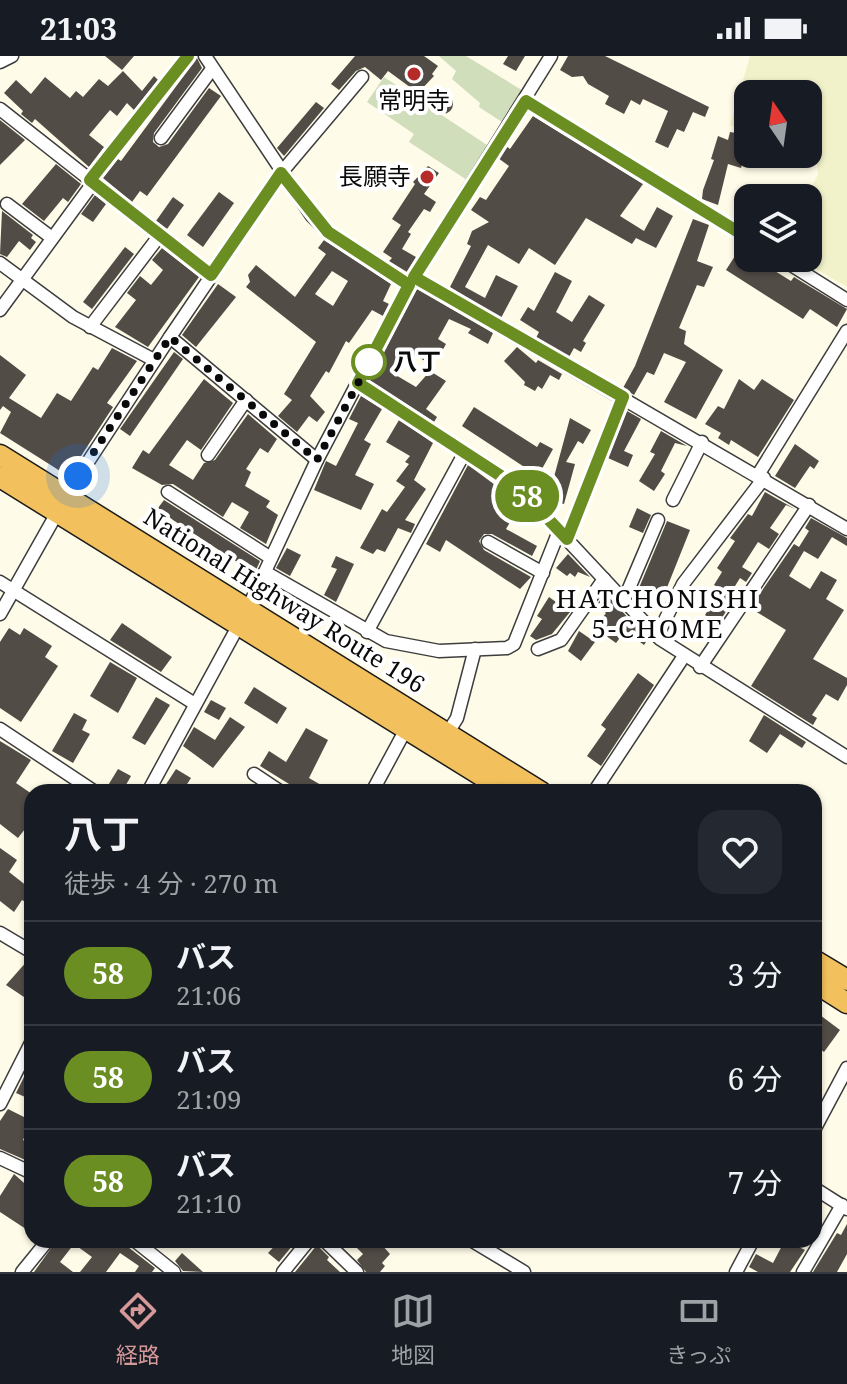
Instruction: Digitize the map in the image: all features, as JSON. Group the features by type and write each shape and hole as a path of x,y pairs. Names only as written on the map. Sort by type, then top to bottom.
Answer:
{"highway":[{"name":"National Highway Route 196","path":"0,455 61,505"},
{"name":"National Highway Route 196","path":"0,477 61,505 243,617 528,784"},
{"name":"National Highway Route 196","path":"243,617 406,729 495,784"},
{"path":"822,965 847,980"},
{"path":"822,987 847,1003"}],"street":[{"path":"0,62 12,56"},
{"path":"0,310 188,56"},
{"path":"205,56 281,173 328,232 702,442 847,529"},
{"path":"152,784 243,617 317,460 412,281 551,56"},
{"path":"161,138 212,69"},
{"path":"0,614 61,505 211,275 281,173 362,77"},
{"path":"526,101 734,229"},
{"path":"0,109 211,275"},
{"path":"7,204 52,238"},
{"path":"90,327 160,235"},
{"path":"0,263 90,327 154,360"},
{"path":"802,272 847,300"},
{"path":"657,636 683,584 761,476 847,331"},
{"path":"170,337 317,460"},
{"path":"358,383 518,487 657,636 700,667 847,757"},
{"path":"265,572 386,641 439,651 507,648 514,644 623,397"},
{"path":"208,455 246,400"},
{"path":"673,500 702,442"},
{"path":"367,632 465,452"},
{"path":"168,492 271,558"},
{"path":"700,667 809,505"},
{"path":"624,600 658,520"},
{"path":"488,542 543,573"},
{"path":"538,649 561,640 604,579"},
{"path":"0,582 195,704"},
{"path":"447,734 457,718 475,649"},
{"path":"599,784 684,656"},
{"path":"0,729 83,784"},
{"path":"376,784 406,729"},
{"path":"254,774 269,784"},
{"path":"0,933 24,947"},
{"path":"0,1104 24,1057"},
{"path":"822,1115 847,1068"},
{"path":"0,1158 24,1169"},
{"path":"822,1193 844,1207 822,1242"},
{"path":"22,1272 42,1248"},
{"path":"148,1248 174,1272"},
{"path":"283,1272 302,1248"},
{"path":"332,1248 357,1272"},
{"path":"484,1248 524,1272"},
{"path":"736,1272 749,1248"},
{"path":"803,1272 818,1248"}],"green space":[{"path":"439,56 466,56 525,92 505,124 479,107 480,103 452,79 456,71"},
{"path":"750,56 847,56 847,287 821,272 822,184 813,184 818,175 817,168 822,168 822,80 743,80"},
{"path":"384,77 490,147 467,180 409,142 414,134 367,102"}],"building":[{"path":"105,56 134,56 122,70"},
{"path":"355,56 424,56 438,66 432,74 434,76 418,93 388,71 381,80 365,67 356,71 339,90 331,84"},
{"path":"508,56 525,56 516,71 503,64"},
{"path":"568,56 605,56 709,107 705,117 693,112 684,132 677,129 668,148 655,142 668,111 643,99 640,105 631,100 624,114 605,104 609,96 588,84 583,76 572,77 560,70"},
{"path":"197,58 202,68 154,133 153,142 159,147 168,144 209,88 221,96 147,196 140,191 132,202 103,178 118,159 121,161"},
{"path":"123,71 142,91 154,76 158,80 134,110 127,103 117,116 110,110 89,135 104,147 89,167 35,119 32,123 21,114 23,111 4,93 16,80 31,94 45,77 70,98 76,91 83,97 99,79 108,86"},
{"path":"443,94 450,97 453,104 450,111 443,114 436,111 433,104 436,97"},
{"path":"316,102 324,108 284,156 277,148"},
{"path":"533,116 643,184 620,216 644,231 657,207 673,216 656,248 636,238 632,244 586,218 555,265 529,248 519,264 488,245 465,287 485,298 496,275 518,286 501,318 450,287 471,246 467,244 472,231 489,222 471,210 480,197 486,200 509,166 498,158 506,146 510,149"},
{"path":"0,120 25,140 0,165"},
{"path":"730,132 734,133 734,166 728,164 718,205 702,199 703,190 714,160 711,159 718,136 728,140"},
{"path":"56,164 81,184 68,202 63,198 44,221 22,204"},
{"path":"428,166 439,173 424,194 436,202 430,212 424,209 408,232 411,234 402,249 416,257 407,272 389,261 392,258 383,252 401,225 392,219 415,184 413,182"},
{"path":"219,192 234,203 203,247 187,235"},
{"path":"95,195 106,204 93,222 81,214"},
{"path":"173,197 184,205 167,229 156,221"},
{"path":"2,211 33,235 31,238 36,242 30,250 19,241 7,257 0,254"},
{"path":"693,219 709,225 697,261 713,267 704,287 697,285 679,328 686,331 684,344 723,370 696,419 664,402 686,362 664,353 654,375 647,372 634,395 623,388 635,366"},
{"path":"324,240 391,284 383,301 389,304 383,316 372,310 349,343 346,341 329,373 326,371 310,396 325,412 317,422 309,416 297,432 278,416 292,400 284,394 316,342 246,287 250,282 248,275 256,265 295,297 326,254 318,248","holes":["332,271 348,281 333,306 315,294"]},
{"path":"125,247 134,254 92,309 83,302"},
{"path":"162,248 199,277 148,347 115,327 136,300 127,293 140,276 151,285 163,270 152,260"},
{"path":"734,258 734,272 777,272 791,281 794,277 847,309 837,327 810,309 803,319 726,270"},
{"path":"555,272 572,281 556,312 572,322 589,295 605,305 583,341 586,343 581,352 574,348 569,357 536,338 539,332 520,320 528,307 534,311"},
{"path":"218,284 236,297 196,347 182,335"},
{"path":"417,289 493,333 488,344 468,333 471,329 449,319 438,339 446,344 441,353 434,349 427,362 407,351 394,374 416,387 430,371 446,381 426,409 437,417 434,422 369,380"},
{"path":"517,347 536,363 538,360 562,374 559,380 550,375 542,389 538,386 535,391 524,385 525,382 504,361"},
{"path":"112,348 137,361 107,403 113,407 68,476 0,433 11,412 3,406 0,410 0,355 26,375 9,398 41,418 57,393 71,401 93,367 98,370"},
{"path":"174,352 183,359 130,436 120,429"},
{"path":"204,379 233,403 201,450 187,440 169,465 193,480 204,463 215,460 248,414 277,439 268,453 260,448 246,469 251,472 245,486 270,501 266,507 278,515 266,544 240,528 249,512 232,502 223,517 173,484 162,485 132,468 143,450 149,454"},
{"path":"739,379 754,390 762,379 794,400 758,457 731,440 729,445 718,438 721,433 705,424 718,406 724,409"},
{"path":"361,396 382,409 364,440 371,444 355,475 374,484 361,510 314,490 326,461 336,466 358,423 349,419"},
{"path":"474,407 537,447 540,442 553,449 538,476 462,426"},
{"path":"627,411 641,419 624,451 633,455 628,467 608,458"},
{"path":"570,418 591,430 583,444 578,441 566,462 575,464 564,504 548,499"},
{"path":"399,420 433,443 414,480 426,489 405,520 415,524 411,533 398,528 385,552 377,549 373,554 360,548 382,509 387,512 405,487 396,481 409,464 405,462 410,456 386,442"},
{"path":"661,431 687,446 675,443 661,471 665,474 654,491 639,481 655,454 650,452"},
{"path":"795,444 819,461 814,469 810,466 795,488 775,476"},
{"path":"468,465 521,504 506,529 537,546 532,556 492,534 484,534 479,541 484,550 531,577 520,589 446,540 440,552 426,544"},
{"path":"765,492 795,509 786,505 770,528 779,534 769,549 758,542 742,567 752,573 746,582 740,578 727,599 732,602 718,624 705,615 721,589 714,585 722,572 717,568 735,541 730,538 748,514 752,516"},
{"path":"164,500 260,561 256,570 251,571 173,520 158,508"},
{"path":"637,508 651,515 643,533 629,527"},
{"path":"811,518 847,538 847,546 832,537 818,559 804,551 789,576 810,589 821,571 837,580 826,599 844,610 813,659 847,678 847,685 838,701 826,694 812,715 817,718 813,725 751,686 786,630 750,608 794,544 799,547 809,531 805,528"},
{"path":"667,521 690,530 660,605 636,595"},
{"path":"287,548 301,555 290,576 276,568"},
{"path":"568,554 590,577 578,572 575,577 570,573 567,576 556,568"},
{"path":"336,556 354,564 336,602 324,595 337,569 331,567"},
{"path":"605,593 648,639 644,645 625,631 616,643 595,628 606,613 596,606"},
{"path":"290,597 311,608 307,616 285,606"},
{"path":"549,597 570,612 552,634 536,640 530,636 542,619 537,616"},
{"path":"122,623 172,657 161,672 110,640"},
{"path":"9,628 20,635 24,628 52,646 45,657 58,666 21,722 0,708 0,642"},
{"path":"579,631 595,642 581,661 568,651"},
{"path":"110,662 137,678 118,713 90,696"},
{"path":"638,673 654,685 601,766 587,756 606,729 601,725"},
{"path":"254,687 287,708 277,724 244,703"},
{"path":"156,697 170,705 145,745 132,738"},
{"path":"211,700 226,708 219,720 204,712"},
{"path":"74,713 87,720 82,730 90,734 73,763 52,751"},
{"path":"764,715 806,742 802,748 780,734 767,753 749,741"},
{"path":"230,717 245,727 213,768 183,746 194,727 215,740"},
{"path":"306,728 328,740 309,778 319,784 289,784 260,766 269,751 286,762"},
{"path":"0,741 31,760 16,783 24,788 24,830 18,838 0,824"},
{"path":"118,769 131,776 126,784 109,784"},
{"path":"176,769 191,778 187,784 166,784"},
{"path":"0,848 17,860 9,872 24,884 24,901 14,912 0,901"},
{"path":"24,965 24,997 6,985"},
{"path":"822,1016 840,1030 824,1052 822,1051"},
{"path":"24,1077 24,1096 16,1093"},
{"path":"8,1109 24,1117 24,1159 0,1149 0,1121"},
{"path":"14,1174 24,1183 24,1228 0,1212 0,1196"},
{"path":"847,1224 847,1254 837,1272 813,1272 837,1233 841,1235"},
{"path":"51,1248 71,1248 60,1262 73,1272 34,1272"},
{"path":"80,1248 129,1248 155,1268 152,1272 135,1272 139,1266 120,1253 106,1272 80,1272 92,1257"},
{"path":"273,1248 290,1248 279,1262 268,1253"},
{"path":"315,1248 320,1248 340,1272 295,1272"},
{"path":"357,1248 385,1248 390,1254 382,1263 385,1266 380,1272 366,1272 357,1260 363,1254"},
{"path":"781,1248 805,1250 790,1272 758,1272 749,1267 756,1254 773,1263"},
{"path":"182,1253 203,1272 183,1271 175,1261"}],"bus line":[{"name":"58","path":"188,56 90,180 211,275 281,173 312,216 328,232 409,285 358,383 518,487 567,539 623,397 414,277 526,101 734,229"}],"place":[{"name":"常明寺","path":"414,74"},
{"name":"長願寺","path":"427,177"},
{"name":"八丁","path":"369,362"}],"district":[{"name":"HATCHONISHI 5-CHOME","path":"658,614"}],"route":[{"path":"78,476 170,337 317,460 371,359 369,362"}]}
